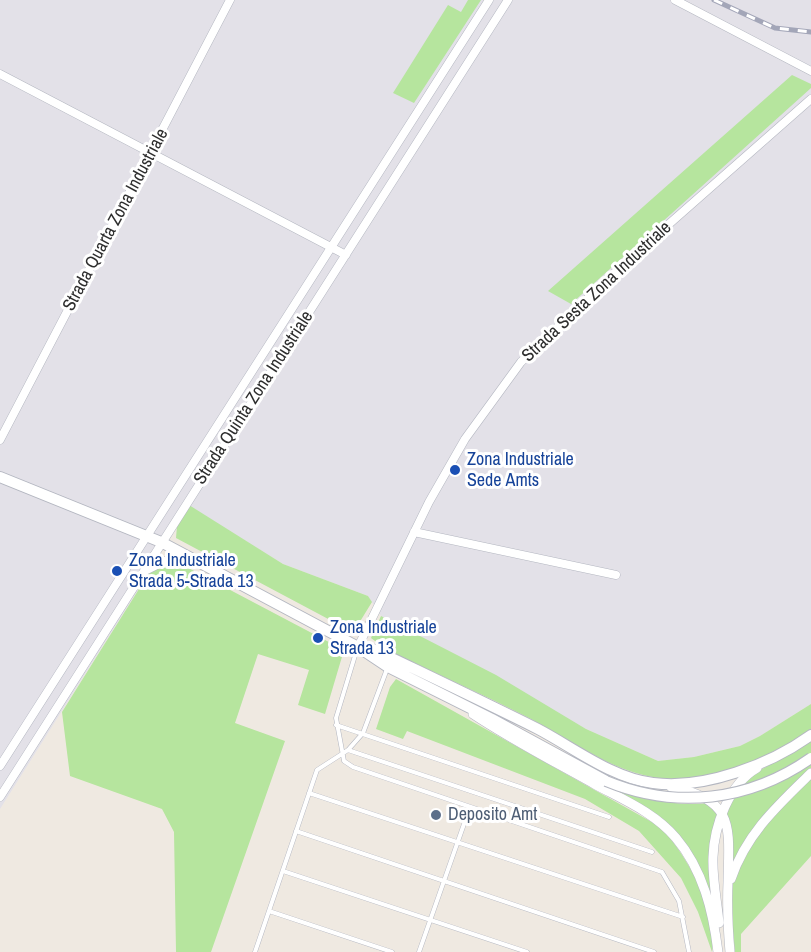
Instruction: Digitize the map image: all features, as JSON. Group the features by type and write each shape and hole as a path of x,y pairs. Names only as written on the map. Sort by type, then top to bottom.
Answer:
{"main road":[{"path":"0,477 161,542 358,647 388,667 492,719 606,781 649,794 702,799 758,788 776,780 811,758"},
{"path":"358,647 375,650 537,729 615,771 654,783 711,778 764,763 811,735"}],"street":[{"name":"Strada Quarta Zona Industriale","path":"0,440 230,0"},
{"name":"Strada Quinta Zona Industriale","path":"0,766 489,0"},
{"name":"Strada Quinta Zona Industriale","path":"0,797 507,0"},
{"path":"675,0 811,71"},
{"path":"0,74 346,255"},
{"name":"Strada Sesta Zona Industriale","path":"358,647 414,532 465,439 521,362 627,261 811,99"},
{"path":"366,194 380,202"},
{"path":"414,532 616,575"},
{"path":"141,575 158,563 192,558"},
{"path":"461,705 500,731 635,806 666,829 688,856 702,882 714,920 720,952"},
{"path":"720,952 713,857 722,817 742,780 764,763"},
{"path":"728,890 741,854 752,835 811,773"},
{"path":"654,783 692,790 703,795 722,817 730,843 728,890 730,952"}],"lane":[{"path":"358,647 336,725 344,761 353,768 662,872 670,882 684,918 689,952"},
{"path":"255,952 317,770 348,750 363,733 388,667"},
{"path":"336,725 609,817"},
{"path":"348,750 652,852"},
{"path":"309,793 684,918"},
{"path":"419,952 470,807"},
{"path":"296,831 654,952"},
{"path":"283,871 527,952"},
{"path":"269,911 392,952"}],"shaded area":[{"path":"0,0 811,0 811,704 740,746 694,757 658,761 586,729 381,616 368,596 283,564 189,506 0,809"}],"green space":[{"path":"468,0 481,0 414,103 393,93 448,5 461,12"},
{"path":"792,75 811,84 811,88 571,304 548,291"},
{"path":"189,505 283,564 368,596 372,602 356,628 347,629 176,538 177,526"},
{"path":"179,563 344,650 325,714 298,705 309,670 258,654 235,723 285,741 211,952 176,952 174,832 162,809 70,776 62,712 149,573 160,567"},
{"path":"381,616 496,675 586,729 658,761 694,757 740,746 811,704 811,729 772,753 750,763 705,777 659,778 636,773 582,749 531,719 387,650 371,638"},
{"path":"396,679 659,826 680,851 698,884 710,920 713,936 712,952 698,912 681,878 639,831 585,799 407,731 403,739 376,729 390,687"},
{"path":"811,740 811,770 761,818 732,863 733,837 725,816 739,786 749,777"},
{"path":"811,777 811,856 741,934 741,952 735,952 731,904 735,873 742,857 763,827"},
{"path":"614,789 672,803 709,803 719,817 713,903 679,836"}],"railway":[{"path":"714,0 775,28 811,32"}],"place":[{"name":"Zona Industriale Sede Amts","path":"455,470"},
{"name":"Zona Industriale Strada 5-Strada 13","path":"117,571"},
{"name":"Zona Industriale Strada 13","path":"318,638"},
{"name":"Deposito Amt","path":"436,815"}]}
